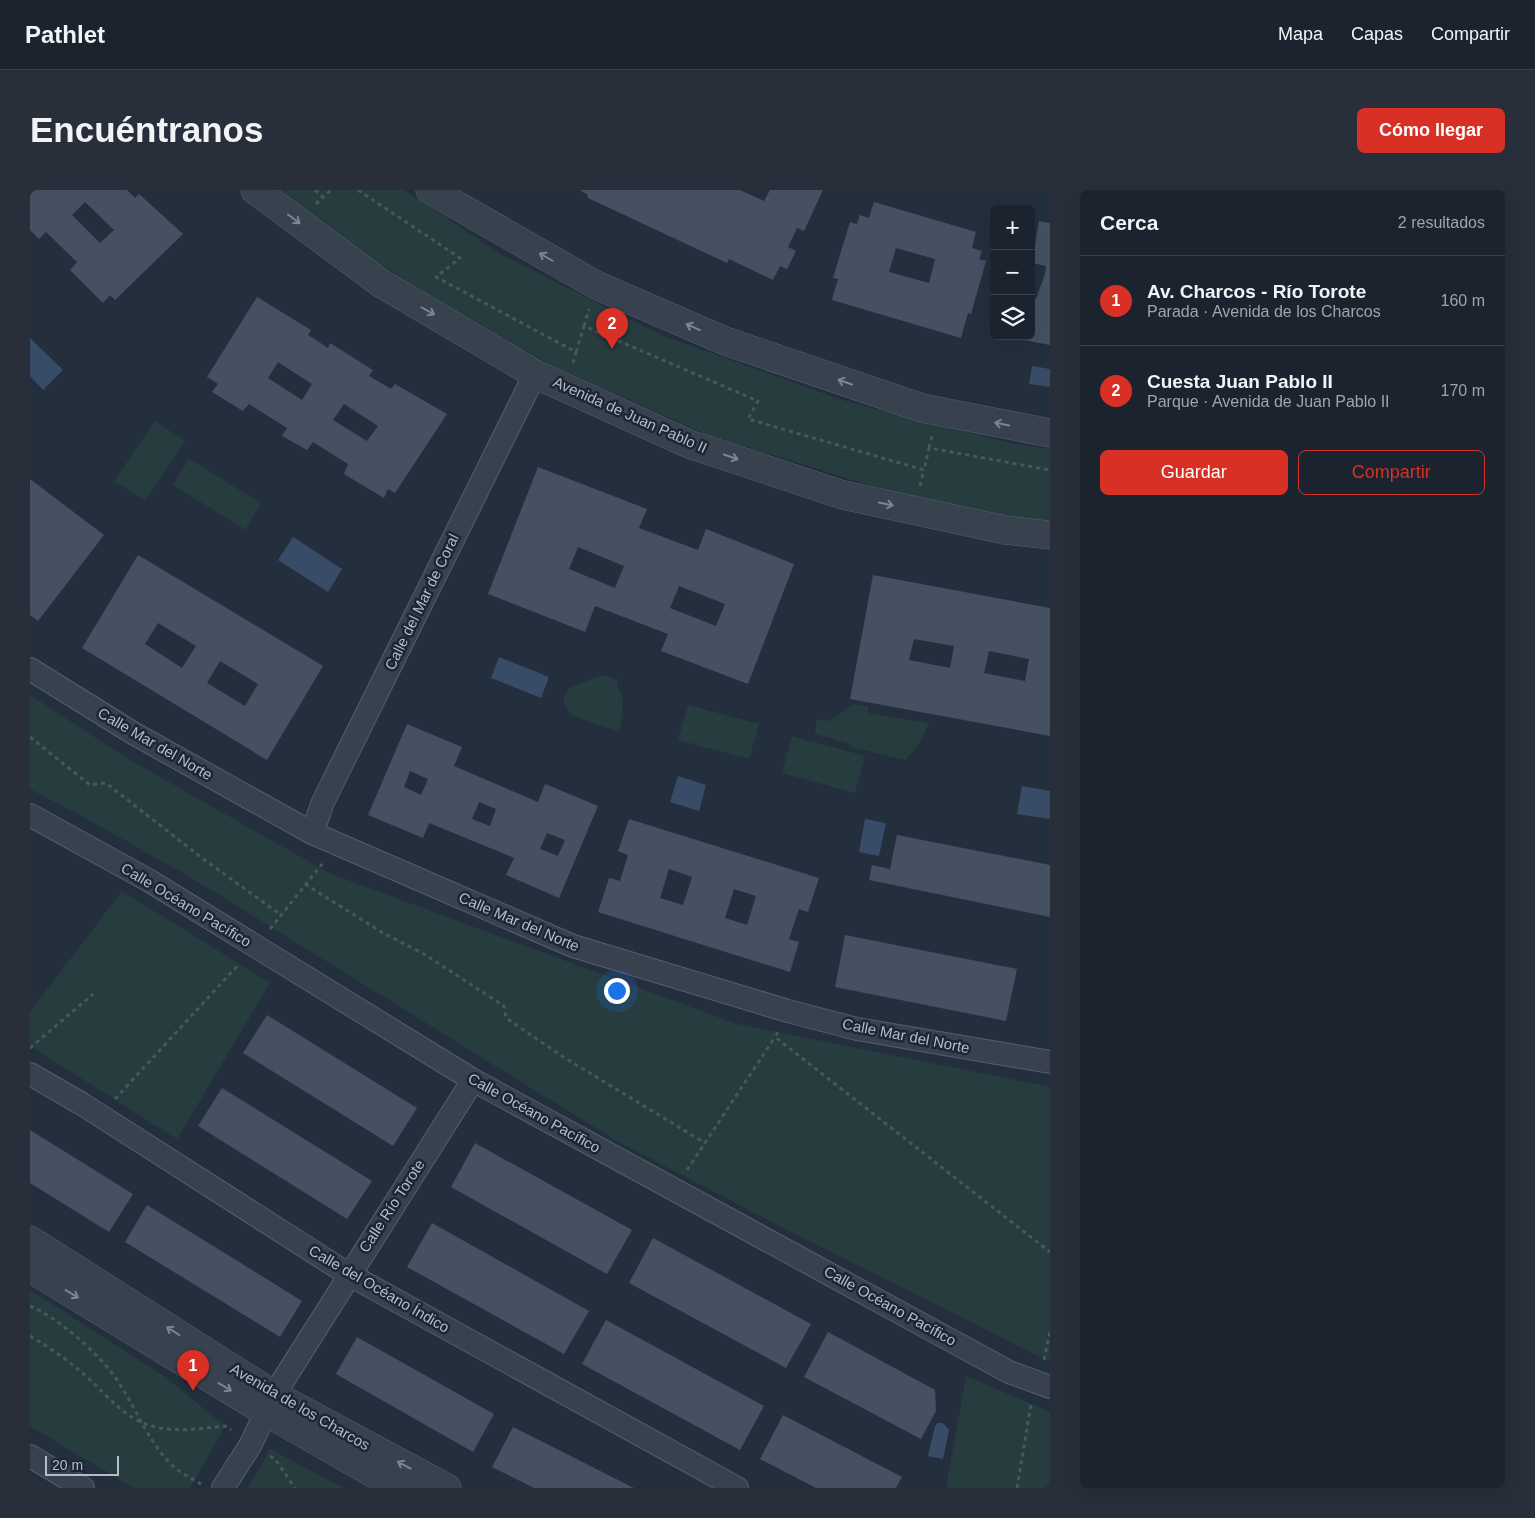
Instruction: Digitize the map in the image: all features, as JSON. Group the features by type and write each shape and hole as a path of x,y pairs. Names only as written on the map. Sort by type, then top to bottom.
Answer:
{"street":[{"name":"Avenida de Juan Pablo II","path":"255,190 382,284 535,374 689,444 843,495 1005,530 1050,535"},
{"path":"430,190 596,285 724,341 922,408 1050,433"},
{"name":"Calle del Mar de Coral","path":"312,833 332,784 535,374"},
{"name":"Calle Mar del Norte","path":"30,669 133,733 312,833 573,946 788,1011 857,1029 1050,1062"},
{"name":"Calle Océano Pacífico","path":"30,815 148,880 473,1080 1009,1372 1045,1385"},
{"name":"Calle del Océano Índico","path":"30,1074 99,1115 348,1274 737,1488"},
{"name":"Calle Río Torote","path":"224,1488 251,1444 270,1403 348,1274 473,1080"},
{"name":"Avenida de los Charcos","path":"30,1240 399,1488"},
{"name":"Avenida de los Charcos","path":"30,1268 270,1403 447,1488"},
{"path":"30,1456 83,1488"}],"path":[{"path":"315,190 324,197 331,190"},
{"path":"358,190 460,258 436,276 576,352 584,326 758,401 748,419 924,470 929,448 1050,470"},
{"path":"30,737 90,785 106,783 202,858 281,915"},
{"path":"99,1115 255,947 305,884 460,977 504,1006 506,1018 565,1058 705,1143"},
{"path":"30,1048 92,994"},
{"path":"674,1189 775,1037 788,1011"},
{"path":"775,1037 1050,1252"},
{"path":"30,1306 88,1347 112,1374 140,1423 171,1465 206,1488"},
{"path":"1017,1488 1030,1408 1045,1385 1050,1331"},
{"path":"30,1336 56,1351 120,1411 140,1423 161,1429 225,1426 274,1459 295,1488"}],"green space":[{"path":"280,190 404,190 502,255 661,335 842,400 1010,443 1050,449 1050,523 910,498 708,435 549,364 426,294 325,228"},
{"path":"155,421 185,441 145,501 114,481"},
{"path":"189,459 261,503 245,530 173,485"},
{"path":"602,675 618,680 617,686 623,699 620,732 570,715 563,700 569,688"},
{"path":"30,695 125,757 331,874 737,1024 1050,1087 1050,1362 783,1228 615,1140 195,880 30,789"},
{"path":"853,704 868,706 868,713 929,723 921,741 906,760 850,747 848,743 815,734 817,719 830,721"},
{"path":"688,705 759,724 749,759 678,740"},
{"path":"792,736 865,756 855,793 782,773"},
{"path":"122,891 270,983 177,1139 30,1046 30,1012"},
{"path":"30,1290 164,1376 225,1426 190,1488 134,1488 30,1426"},
{"path":"966,1376 1050,1412 1050,1488 946,1488"},
{"path":"270,1449 344,1488 248,1488"}],"water":[{"path":"30,338 63,370 43,390 30,376"},
{"path":"1032,366 1050,369 1050,387 1029,384"},
{"path":"293,537 342,569 328,592 278,560"},
{"path":"499,657 549,677 541,698 491,678"},
{"path":"678,776 706,785 699,811 670,802"},
{"path":"1022,786 1050,791 1050,819 1017,814"},
{"path":"865,819 886,823 879,856 859,852"},
{"path":"938,1423 943,1423 949,1430 943,1459 928,1456 935,1426"}],"building":[{"path":"30,190 127,190 135,198 139,194 183,234 115,300 110,295 103,303 70,270 77,262 46,232 39,239 30,230","holes":["85,202 114,230 100,243 72,215"]},
{"path":"579,190 740,190 764,201 770,190 823,190 804,231 797,228 788,247 796,251 787,269 780,266 773,280 729,259 727,263 588,198 587,194"},
{"path":"874,202 976,232 972,248 982,251 979,259 986,261 971,314 968,313 961,338 832,300 838,279 833,278 850,222 857,224 860,215 869,218","holes":["896,248 935,259 929,283 889,272"]},
{"path":"1039,221 1050,223 1050,345 1024,340 1035,340 1035,299 1045,274 1046,266 1035,264 1035,245"},
{"path":"257,297 311,330 308,335 328,348 330,343 373,370 369,376 391,389 395,384 447,414 395,493 388,489 384,498 344,474 348,464 313,442 307,450 282,436 287,428 249,404 243,411 212,392 218,384 207,377","holes":["278,362 312,384 302,400 268,378","344,404 378,426 367,441 333,420"]},
{"path":"538,467 647,509 639,528 698,550 706,529 794,564 748,684 661,651 668,634 595,606 585,632 488,594","holes":["578,547 624,566 615,588 569,569","679,586 725,604 716,626 670,608"]},
{"path":"30,479 104,535 38,621 30,615"},
{"path":"138,555 323,666 267,760 82,648","holes":["158,623 196,646 182,668 145,644","220,661 258,684 245,706 207,683"]},
{"path":"873,575 1050,608 1050,736 850,699","holes":["914,639 954,646 950,668 909,660","989,651 1029,659 1025,681 984,673"]},
{"path":"407,724 462,747 454,766 538,802 545,784 598,806 559,898 506,875 514,858 429,823 423,838 368,815","holes":["410,771 428,779 421,795 404,787","479,802 496,809 490,826 472,819","547,833 565,840 558,856 540,849"]},
{"path":"629,819 819,878 808,912 799,909 789,939 799,942 790,972 598,912 609,878 620,881 628,855 618,851","holes":["669,869 692,877 683,905 660,898","734,889 756,896 747,925 725,918"]},
{"path":"897,835 1050,865 1050,917 869,880 872,865 890,869"},
{"path":"845,935 1017,969 1006,1021 835,987"},
{"path":"267,1015 417,1108 393,1146 243,1053"},
{"path":"222,1088 372,1181 347,1219 198,1126"},
{"path":"30,1130 133,1194 109,1232 30,1183"},
{"path":"475,1143 632,1230 607,1274 451,1187"},
{"path":"147,1205 302,1301 280,1337 125,1242"},
{"path":"432,1223 589,1311 564,1354 407,1267"},
{"path":"653,1238 811,1324 786,1368 629,1283"},
{"path":"606,1320 764,1406 740,1450 582,1364"},
{"path":"828,1332 935,1390 936,1411 921,1439 804,1377"},
{"path":"357,1337 494,1414 473,1452 336,1374"},
{"path":"783,1415 902,1477 896,1488 816,1488 760,1459"},
{"path":"513,1427 634,1488 534,1488 492,1467"}],"place":[{"name":"Cuesta Juan Pablo II","path":"612,349"},
{"name":"Av. Charcos - Río Torote","path":"193,1391"}]}
